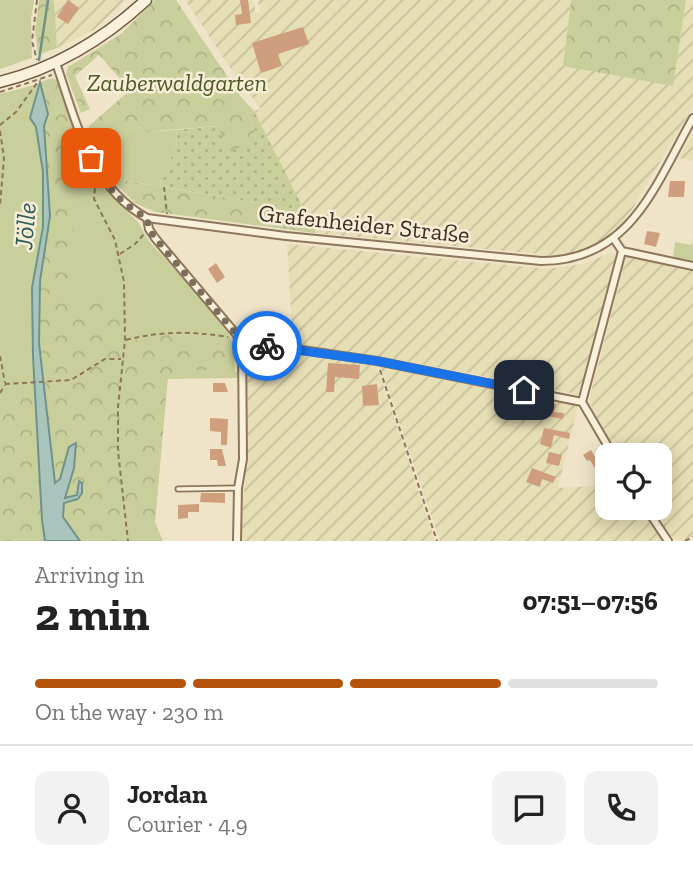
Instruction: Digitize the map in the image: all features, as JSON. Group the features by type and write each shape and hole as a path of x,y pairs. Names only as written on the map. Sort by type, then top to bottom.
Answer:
{"main road":[{"path":"0,82 56,63 94,42 146,0"}],"street":[{"name":"Grafenheider Straße","path":"56,63 85,143 102,177 129,208 147,218 286,236 541,261 572,259 614,239 637,214 693,118"},
{"path":"147,218 149,229 242,341 243,459 238,488 237,541"},
{"path":"614,239 622,251 693,266"},
{"path":"582,402 622,251"},
{"path":"242,341 377,361 582,402 605,443"},
{"path":"654,520 668,541"}],"lane":[{"path":"178,489 238,488"}],"path":[{"path":"37,0 32,41 37,61"},
{"path":"0,92 50,76 56,76 62,81"},
{"path":"0,125 16,112 37,83"},
{"path":"0,131 4,171 0,205"},
{"path":"102,177 95,188 94,199 116,240 127,307 121,359 118,451 128,541"},
{"path":"164,187 169,221"},
{"path":"119,255 135,244 149,229"},
{"path":"125,340 167,332 185,332 242,341"},
{"path":"0,356 5,384 0,393"},
{"path":"5,384 71,380 105,359 121,359"},
{"path":"377,361 437,541"},
{"path":"685,541 693,537"}],"shaded area":[{"path":"54,0 126,0 95,29 57,48"},
{"path":"185,0 253,0 256,13 260,12 258,0 571,0 563,66 673,85 686,0 693,0 693,107 625,221 604,239 580,250 551,255 316,233 254,111 261,109"},
{"path":"693,132 693,161 678,158"},
{"path":"287,244 548,269 582,264 613,252 615,258 581,395 395,359 293,344"},
{"path":"626,257 693,271 693,536 684,540 675,539 659,520 672,520 672,443 610,443 589,400"},
{"path":"244,351 377,366 435,541 241,541 246,457"},
{"path":"380,367 578,406 558,488 595,486 595,520 650,520 661,537 661,541 440,541"}],"green space":[{"path":"0,0 34,0 31,19 32,58 0,69"},
{"path":"39,0 54,0 57,48 38,55 35,30"},
{"name":"Zauberwaldgarten","path":"155,0 176,0 241,97 254,111 247,114 253,123 256,140 229,153 217,126 144,132 144,127 89,133 89,126 130,90 99,55 75,76 90,109 81,113 66,74 68,67 121,34"},
{"path":"571,0 686,0 673,86 563,66"},
{"path":"52,78 57,80 96,181 67,190 75,238 68,280 76,308 100,299 116,298 124,306 120,341 188,333 192,343 219,347 226,353 226,364 222,370 179,370 168,377 155,522 123,522 126,541 80,541 63,517 64,503 78,499 77,495 65,499 69,447 60,479 55,483 39,343 40,281 50,216 44,126 48,114 40,82"},
{"path":"38,84 30,118 36,127 43,172 43,228 32,288 33,356 45,541 0,541 0,94"},
{"path":"254,111 316,233 307,232 294,209 159,186 177,144 176,130 218,126 229,152 256,140 253,123 247,114"},
{"path":"144,127 145,132 176,130 177,144 159,186 110,178 89,133"},
{"path":"110,178 294,209 307,232 155,212 135,203"},
{"path":"96,181 138,222 149,241 229,334 233,345 238,378 167,379 155,522 163,541 80,541 69,528 64,503 79,499 82,484 79,482 68,485 69,447 67,459 48,427 39,343 39,297 50,195"},
{"path":"693,237 693,262 673,258 675,242 692,245"},
{"path":"36,384 45,541 0,541 0,420 23,396 28,385"}],"water":[{"path":"40,82 48,114 44,126 50,216 40,281 39,343 55,483 60,479 69,447 76,443 74,468 65,498 77,495 79,481 82,483 82,493 78,499 64,503 63,517 80,541 45,541 42,520 32,288 43,227 43,172 36,127 30,118"}],"building":[{"path":"68,0 79,8 68,24 57,17"},
{"path":"240,0 248,0 251,23 236,25 235,15 242,14"},
{"path":"303,27 309,44 278,54 282,66 261,73 252,43"},
{"path":"78,143 82,153 71,157 67,147"},
{"path":"670,181 685,181 684,197 668,197"},
{"path":"647,231 660,233 656,247 644,244"},
{"path":"216,263 225,277 217,283 208,269"},
{"path":"328,363 360,365 359,379 335,377 334,392 326,392"},
{"path":"213,383 225,383 228,392 213,392"},
{"path":"377,384 379,405 363,406 362,386"},
{"path":"543,401 556,404 554,412 564,413 563,419 540,415"},
{"path":"210,418 228,419 227,445 221,445 221,432 210,431"},
{"path":"544,428 570,433 569,439 554,435 551,448 540,444"},
{"path":"210,449 222,449 226,466 218,466 217,460 210,460"},
{"path":"591,450 595,457 595,468 590,460 587,461 583,455"},
{"path":"549,452 562,455 559,466 546,463"},
{"path":"532,468 556,477 553,483 542,479 540,487 526,482"},
{"path":"201,493 225,493 225,503 200,502"},
{"path":"199,504 199,512 188,512 188,518 178,519 178,505"}],"waterway":[{"name":"Jölle","path":"39,60 48,0"}],"way so far":[{"path":"91,158 113,193 129,208 147,218 149,229 155,238 242,341 267,346"}],"route":[{"path":"267,346 377,361 524,390"}]}
